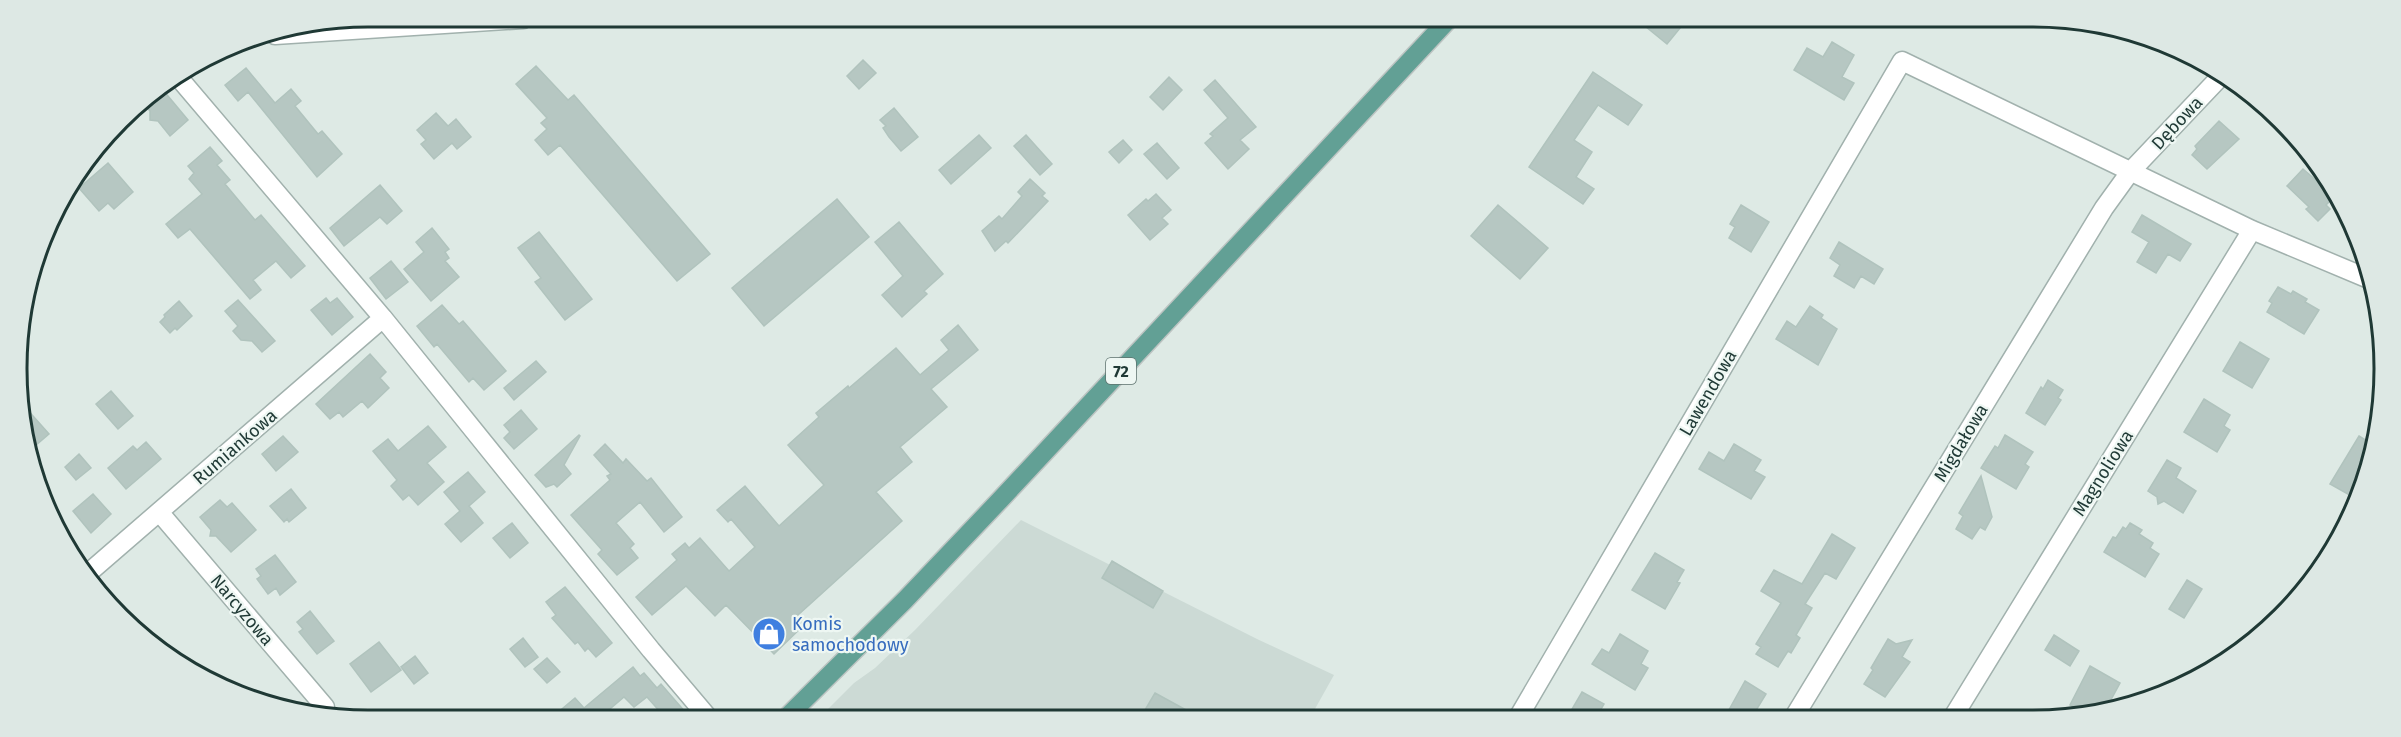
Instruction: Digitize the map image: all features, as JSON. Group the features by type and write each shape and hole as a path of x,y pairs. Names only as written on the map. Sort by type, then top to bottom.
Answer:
{"main road":[{"name":"72","path":"794,710 905,600 1441,27"}],"street":[{"path":"310,33 392,27"},
{"name":"Lawendowa","path":"1523,710 1902,62 2130,172"},
{"name":"Dębowa","path":"2130,172 2216,81"},
{"path":"183,83 383,318 702,710"},
{"path":"2130,172 2252,230 2361,276"},
{"name":"Migdałowa","path":"1798,710 2104,208 2130,172"},
{"name":"Magnoliowa","path":"1957,710 2252,230"},
{"name":"Rumiankowa","path":"93,569 383,318"},
{"name":"Narcyzowa","path":"160,513 325,707"}],"shaded area":[{"path":"1021,520 1257,639 1334,675 1314,710 827,710 854,683 875,668"}],"building":[{"path":"1646,27 1681,27 1667,44"},
{"path":"1832,42 1854,55 1842,77 1854,83 1844,100 1794,70 1807,48 1823,57"},
{"path":"863,60 876,73 859,89 847,76"},
{"path":"536,66 568,100 574,95 710,254 677,281 560,145 548,155 535,140 547,129 541,123 547,118 516,84"},
{"path":"246,68 275,103 291,89 301,101 295,106 318,134 322,131 342,154 317,177 248,92 238,101 225,85"},
{"path":"1593,72 1642,105 1628,125 1598,105 1574,140 1592,152 1576,177 1594,189 1583,204 1529,167"},
{"path":"1169,77 1182,90 1163,110 1150,97"},
{"path":"1215,80 1256,127 1240,140 1249,149 1228,169 1205,143 1213,136 1210,134 1228,118 1204,90"},
{"path":"166,94 188,120 170,136 158,121 150,120 148,108"},
{"path":"894,108 918,137 901,151 889,137 883,128 886,126 880,120"},
{"path":"436,113 448,126 456,119 471,137 457,149 452,143 434,159 421,144 426,140 417,130"},
{"path":"2219,121 2239,139 2207,169 2192,155 2197,149 2195,146"},
{"path":"979,135 991,148 951,184 939,170"},
{"path":"1026,135 1052,164 1040,175 1014,146"},
{"path":"1123,140 1132,150 1119,163 1109,152"},
{"path":"1157,143 1179,168 1167,179 1144,154"},
{"path":"210,147 222,161 217,165 230,180 225,184 255,220 261,215 305,266 291,278 276,261 253,280 261,290 250,299 190,229 178,238 166,224 202,194 189,179 194,173 188,166"},
{"path":"108,163 133,192 114,209 108,203 99,211 80,187"},
{"path":"2303,169 2317,181 2330,201 2326,205 2330,209 2318,221 2306,209 2309,207 2287,186"},
{"path":"1030,179 1045,193 1042,196 1048,201 1008,243 1006,241 995,251 982,231 999,216 1002,219 1022,196 1018,192"},
{"path":"380,185 402,211 387,224 380,217 344,246 330,228"},
{"path":"1156,194 1171,210 1162,218 1168,224 1150,240 1128,215 1146,199 1148,201"},
{"path":"837,199 869,237 764,326 732,288"},
{"path":"1498,205 1548,248 1520,279 1471,236"},
{"path":"1741,205 1769,222 1751,252 1729,238 1735,227 1730,224"},
{"path":"2142,215 2191,244 2180,261 2168,254 2156,273 2137,262 2149,242 2132,232"},
{"path":"899,222 943,274 924,291 927,294 902,317 882,295 903,276 875,242"},
{"path":"432,228 449,249 445,252 449,258 445,261 459,277 431,301 404,269 424,252 416,242"},
{"path":"539,232 592,299 565,320 535,282 541,278 518,248"},
{"path":"1839,242 1883,269 1874,284 1861,276 1854,288 1834,276 1840,265 1830,258"},
{"path":"391,261 408,282 386,299 370,278"},
{"path":"2278,287 2291,294 2293,291 2307,299 2305,302 2319,310 2304,334 2267,312 2272,303 2269,301"},
{"path":"326,298 330,303 337,298 353,317 332,335 311,310"},
{"path":"238,300 275,341 262,352 252,341 241,340 233,331 238,326 225,311"},
{"path":"179,301 192,316 177,330 175,328 170,333 160,322"},
{"path":"442,305 459,324 463,321 506,371 484,390 473,378 469,382 437,344 434,347 417,326"},
{"path":"1810,306 1823,315 1821,318 1837,329 1818,365 1776,339 1787,321 1796,327"},
{"path":"958,325 978,350 931,389 947,407 900,447 912,462 876,492 902,521 798,615 806,623 774,654 726,605 715,616 686,586 652,615 636,597 677,560 672,554 685,543 689,548 700,538 729,571 755,547 731,519 728,522 717,510 745,486 779,526 824,485 788,445 819,417 816,413 896,348 920,375 949,350 941,340"},
{"path":"2240,342 2269,359 2252,388 2223,371"},
{"path":"370,354 386,372 380,378 389,388 368,408 362,401 343,417 339,412 330,419 316,404"},
{"path":"536,361 546,372 514,400 504,388"},
{"path":"2048,380 2063,390 2058,398 2061,400 2045,425 2026,413 2041,387 2043,389"},
{"path":"111,391 133,416 118,429 96,404"},
{"path":"2204,399 2230,415 2224,426 2230,430 2217,452 2184,432"},
{"path":"521,410 537,429 514,449 504,438 510,432 504,425"},
{"path":"30,413 49,434 36,445"},
{"path":"428,426 446,447 427,463 444,482 418,505 409,495 403,500 391,486 397,480 373,451 388,439 398,451"},
{"path":"579,435 564,465 571,474 557,487 554,484 546,487 535,475"},
{"path":"2005,435 2033,452 2025,464 2029,467 2016,489 1981,468 1995,446 1998,448"},
{"path":"283,436 298,452 276,471 262,454"},
{"path":"2359,436 2366,440 2350,495 2330,484"},
{"path":"146,442 161,459 126,489 108,468 133,446 137,450"},
{"path":"605,444 623,463 626,459 647,481 651,478 682,517 664,532 640,502 616,523 634,544 630,548 638,558 617,575 598,554 602,550 571,515 610,480 607,476 611,474 594,455"},
{"path":"1734,444 1761,460 1754,471 1765,477 1751,499 1699,469 1709,452 1724,461"},
{"path":"79,454 91,468 76,480 65,467"},
{"path":"2167,460 2181,468 2176,478 2196,491 2183,513 2164,501 2158,504 2157,497 2148,491"},
{"path":"468,472 485,492 469,506 483,523 461,542 445,524 460,511 444,492"},
{"path":"1981,476 1992,517 1985,530 1980,527 1972,539 1956,529 1963,516 1959,513"},
{"path":"291,489 306,508 289,522 287,519 284,522 270,506"},
{"path":"93,494 111,514 91,533 73,511"},
{"path":"220,500 227,507 232,503 256,530 231,552 216,536 210,536 211,530 200,517"},
{"path":"512,523 528,543 510,558 493,538"},
{"path":"2130,523 2142,530 2139,534 2153,543 2150,548 2159,554 2145,577 2104,552 2113,537 2116,538 2123,527 2126,529"},
{"path":"1832,534 1855,548 1836,579 1825,573 1805,604 1812,608 1796,635 1800,638 1791,653 1788,651 1778,667 1756,654 1761,647 1756,644 1781,603 1761,591 1774,570 1802,584"},
{"path":"1655,553 1684,570 1677,582 1680,583 1665,609 1632,590"},
{"path":"275,555 296,582 280,595 276,588 268,594 257,579 261,576 256,569"},
{"path":"1112,561 1163,591 1153,608 1102,578"},
{"path":"2187,580 2202,589 2184,618 2169,609"},
{"path":"565,587 612,643 596,657 588,648 585,651 578,642 575,644 552,618 556,615 546,602"},
{"path":"310,611 334,641 317,654 299,632 303,629 297,622"},
{"path":"1620,634 1648,651 1641,664 1648,668 1635,690 1592,664 1602,649 1609,653"},
{"path":"2054,635 2079,651 2070,666 2045,650"},
{"path":"523,638 538,657 525,667 510,649"},
{"path":"1888,639 1896,644 1912,640 1902,657 1910,662 1885,697 1864,684"},
{"path":"379,642 401,670 371,692 350,664"},
{"path":"415,656 428,673 414,684 401,667"},
{"path":"547,658 560,672 547,683 534,669"},
{"path":"2090,666 2120,683 2111,700 2077,707 2070,705"},
{"path":"633,667 640,676 644,673 657,688 661,684 684,710 658,710 647,697 634,707 624,697 609,710 561,710 575,698 584,708"},
{"path":"1745,681 1766,694 1756,710 1729,710"},
{"path":"1582,692 1604,704 1600,710 1572,710"},
{"path":"1155,693 1186,710 1145,710"}],"place":[{"name":"Komis samochodowy","path":"769,634"}]}
